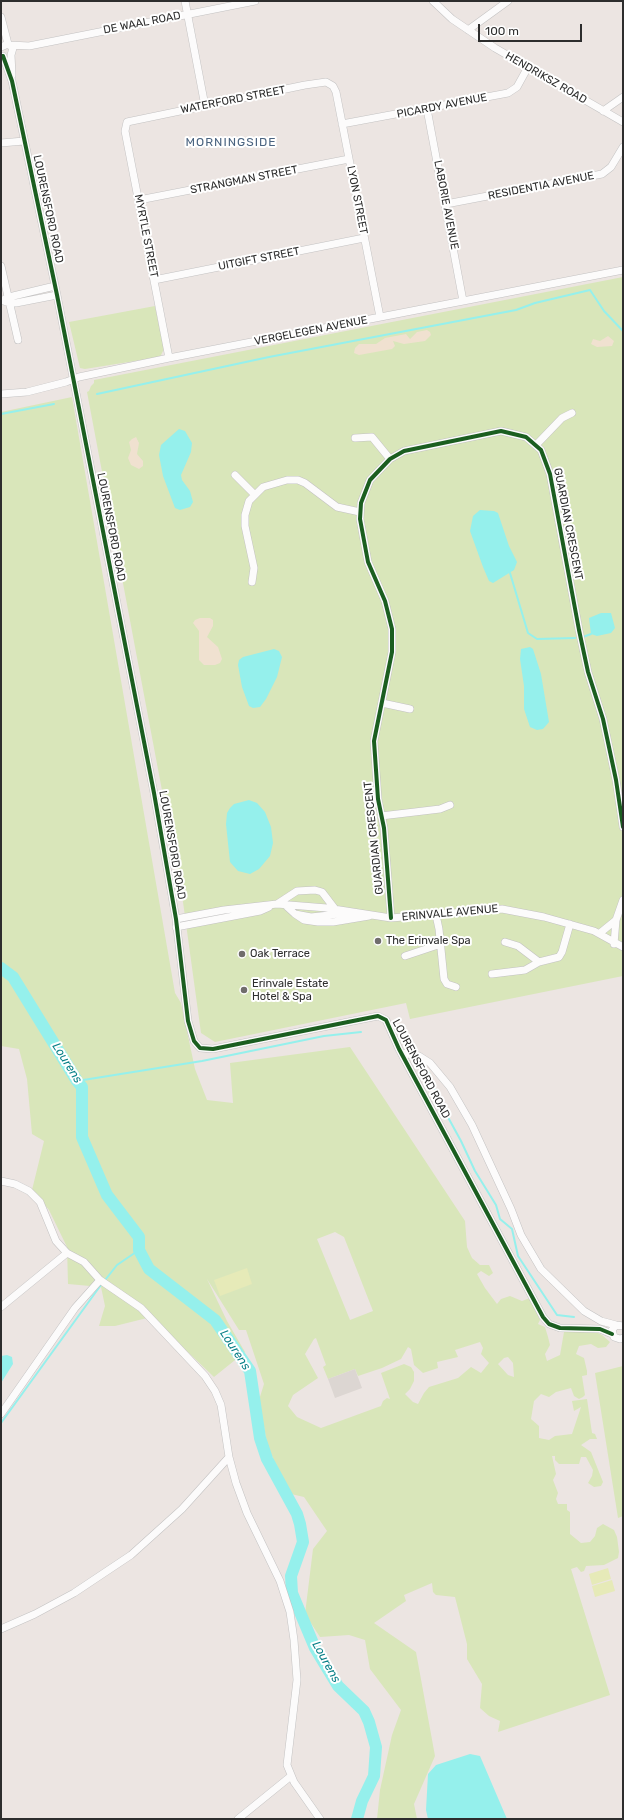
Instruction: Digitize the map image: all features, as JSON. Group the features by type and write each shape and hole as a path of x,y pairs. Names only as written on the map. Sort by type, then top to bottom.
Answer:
{"street":[{"path":"185,1 206,106"},
{"name":"DE WAAL ROAD","path":"7,54 29,46 256,1"},
{"name":"HENDRIKSZ ROAD","path":"433,1 452,19 468,30 623,122"},
{"path":"468,30 508,1"},
{"path":"1,17 4,44"},
{"name":"DE WAAL ROAD","path":"4,44 29,46"},
{"name":"LOURENSFORD ROAD","path":"4,44 13,48 7,54 57,295 154,793 176,923 188,1021 192,1037 197,1046 213,1049 378,1016 386,1020 391,1033 543,1317 549,1324 560,1328 600,1329 612,1334 616,1339 623,1338"},
{"name":"PICARDY AVENUE","path":"342,124 508,93 517,87 528,67"},
{"name":"WATERFORD STREET","path":"134,119 206,106 321,82 331,84"},
{"name":"LYON STREET","path":"331,84 336,92 380,317"},
{"path":"603,111 623,97"},
{"name":"LABORIE AVENUE","path":"427,109 463,301"},
{"name":"MYRTLE STREET","path":"134,119 127,122 125,131 169,358"},
{"path":"1,143 24,141"},
{"name":"RESIDENTIA AVENUE","path":"446,204 602,174 612,167 623,147"},
{"name":"STRANGMAN STREET","path":"139,200 349,159"},
{"name":"UITGIFT STREET","path":"154,280 364,238"},
{"path":"1,266 18,340"},
{"name":"VERGELEGEN AVENUE","path":"1,394 27,392 73,379 169,358 623,270"},
{"path":"10,300 55,286"},
{"path":"1,301 57,295"},
{"path":"537,444 562,418 572,413"},
{"name":"GUARDIAN CRESCENT","path":"390,918 386,850 378,799 374,741 392,652 392,629 385,601 368,562 362,534 360,512 364,495 370,480 390,459 411,448 501,431 522,435 537,444 546,458 579,630 588,672 603,718 623,827"},
{"path":"355,438 372,437 390,459"},
{"path":"235,475 254,494"},
{"path":"252,582 254,568 245,521 246,507 254,494 267,485 288,480 298,480 305,483 337,507 360,512"},
{"path":"382,703 410,709"},
{"path":"381,816 440,809 450,805"},
{"path":"335,909 322,892 316,890 297,891 277,904 304,920 329,922 373,915"},
{"path":"614,944 616,920 623,900"},
{"name":"ERINVALE AVENUE","path":"176,923 224,910 277,904 335,909 390,918 502,909 570,924 600,933 614,944 623,948"},
{"path":"295,914 316,917 354,912"},
{"path":"436,915 445,982 456,987"},
{"path":"600,933 616,920"},
{"path":"492,974 525,970 539,962 556,958 560,955 570,924"},
{"path":"505,942 518,946 539,962"},
{"path":"405,956 440,944"},
{"path":"402,1053 419,1056 430,1063 452,1090 472,1124 511,1209 521,1235 541,1269 584,1311 601,1321 621,1326"},
{"path":"1,1181 15,1184 29,1191 40,1202 56,1241 67,1253 84,1262 100,1280 141,1308 205,1376 215,1391 221,1406 229,1457 236,1483 247,1513 275,1570 290,1612 297,1680 287,1765 291,1776 320,1819"},
{"path":"1,1307 67,1253"},
{"path":"1,1414 75,1308 100,1280"},
{"path":"612,1334 612,1330 621,1326"},
{"path":"1,1629 35,1614 74,1593 131,1555 182,1509 229,1457"},
{"path":"238,1819 291,1776"}],"green space":[{"path":"623,277 623,976 410,1019 406,1003 215,1042 201,1033 183,902 87,392 94,383 94,380"},
{"path":"155,306 164,349 160,357 85,369 80,368 69,322"},
{"path":"72,397 175,993 181,1003 195,1069 207,1100 233,1103 230,1063 350,1047 465,1221 467,1247 472,1258 480,1265 489,1265 493,1273 489,1276 481,1271 477,1274 485,1288 497,1304 501,1299 510,1296 522,1301 530,1298 540,1320 538,1324 545,1327 548,1337 550,1345 545,1354 547,1361 560,1355 564,1332 594,1331 602,1335 610,1342 606,1347 598,1348 591,1344 579,1346 576,1354 584,1358 587,1371 587,1375 582,1376 585,1395 583,1397 579,1399 574,1396 571,1388 556,1392 549,1397 541,1394 534,1401 531,1419 539,1426 539,1438 549,1440 555,1436 572,1434 581,1407 574,1411 572,1401 587,1399 592,1433 595,1434 597,1439 590,1439 581,1445 591,1452 603,1482 601,1486 594,1487 588,1483 592,1476 593,1470 586,1457 581,1457 579,1464 559,1464 555,1460 555,1456 552,1456 556,1474 553,1480 558,1493 556,1499 558,1504 567,1504 567,1510 570,1512 570,1534 581,1543 590,1542 595,1536 597,1528 603,1524 614,1530 617,1537 619,1552 618,1558 604,1565 586,1566 584,1571 581,1572 577,1567 571,1569 610,1695 498,1732 500,1721 489,1716 480,1708 482,1684 467,1659 467,1644 455,1597 436,1595 433,1592 432,1583 404,1595 406,1601 374,1623 416,1652 435,1756 414,1804 417,1819 377,1819 380,1790 392,1735 401,1710 370,1669 365,1640 349,1635 320,1637 305,1614 313,1549 327,1531 304,1497 291,1494 276,1466 267,1443 259,1400 264,1384 246,1330 239,1330 207,1279 227,1321 245,1352 214,1377 151,1317 115,1326 99,1326 105,1306 101,1287 68,1284 67,1247 49,1210 32,1190 44,1141 32,1134 27,1079 19,1049 1,1046 1,412","holes":["335,1232 344,1237 373,1311 350,1320 317,1239","316,1338 326,1365 323,1367 328,1379 355,1369 358,1376 382,1368 401,1359 408,1347 411,1349 414,1365 423,1373 438,1368 437,1362 458,1357 455,1350 480,1342 483,1348 481,1354 489,1363 481,1373 471,1367 458,1378 429,1387 418,1404 413,1402 405,1394 410,1389 414,1381 414,1372 411,1367 404,1364 381,1373 390,1399 387,1398 383,1401 381,1406 321,1428 297,1417 288,1406 293,1395 318,1378 305,1354","508,1357 513,1363 514,1377 508,1375 498,1364 504,1358"]},
{"path":"247,1268 252,1284 220,1296 214,1280"},
{"path":"623,1366 623,1516 618,1518 595,1373"},
{"path":"608,1568 611,1579 592,1585 589,1574"},
{"path":"612,1580 615,1591 595,1597 592,1586"}],"sand":[{"path":"427,330 431,335 425,341 404,344 393,341 395,346 392,349 359,355 354,353 355,348 359,344 376,344 385,338 406,334 410,339 417,332"},
{"path":"608,336 614,341 612,346 597,347 591,344 593,339 600,341"},
{"path":"136,437 139,443 137,454 143,461 143,466 139,469 131,465 128,458 131,450 129,442"},
{"path":"200,618 210,618 213,620 213,626 207,637 218,647 222,659 220,663 215,665 204,665 199,660 199,631 193,623 195,620"}],"shaded area":[{"path":"355,1369 362,1388 335,1398 328,1379"}],"water":[{"path":"179,429 185,431 192,443 191,452 181,475 182,480 190,491 193,502 190,507 180,510 175,508 163,476 159,455 161,445"},
{"path":"480,510 494,511 498,513 509,546 517,562 514,570 493,583 489,581 470,531 473,516"},
{"path":"601,613 611,613 615,628 611,633 597,636 591,634 589,618"},
{"path":"530,647 533,649 541,674 549,722 543,729 537,730 530,727 524,709 524,686 520,659 521,649"},
{"path":"274,649 279,651 282,657 277,677 266,699 260,707 253,708 249,706 242,687 238,665 239,660 243,657"},
{"path":"249,800 257,803 265,812 271,827 273,843 270,856 259,869 250,874 238,871 230,862 226,824 227,813 230,808 234,804"},
{"path":"7,1355 12,1357 13,1364 1,1383 1,1356"},
{"path":"470,1754 480,1756 507,1819 428,1819 426,1810 428,1774 436,1765"}],"waterway":[{"path":"97,394 269,357 516,310 535,303 590,290 604,311 623,331"},
{"path":"1,414 54,404"},
{"path":"510,573 528,633 537,639 575,638"},
{"path":"583,637 591,634"},
{"name":"Lourens","path":"1,968 13,977 82,1087 82,1137 107,1195 139,1237 139,1250 149,1269 215,1320 250,1371 260,1438 267,1459 297,1514 300,1524 303,1542 291,1576 292,1593 315,1648 338,1686 364,1711 369,1722 376,1747 374,1776 362,1801 357,1819"},
{"path":"77,1081 202,1061 324,1036 361,1032"},
{"path":"429,1073 438,1099 461,1141 475,1171 496,1205 500,1219 512,1229 518,1256 557,1315 574,1317"},
{"path":"1,1423 117,1265 139,1250"}],"cycle path":[{"path":"3,56 12,81 57,295 154,793 176,919 188,1021 194,1041 200,1048 213,1049 378,1016 386,1020 399,1049 543,1317 549,1324 560,1328 600,1329 612,1334"},
{"path":"391,918 384,828 378,799 374,741 392,652 392,629 385,601 368,562 360,519 361,503 370,480 390,459 404,451 501,431 526,437 541,450 550,474 579,630 588,672 603,719 616,780 623,827"}],"place":[{"name":"The Erinvale Spa","path":"378,941"},
{"name":"Oak Terrace","path":"242,954"},
{"name":"Erinvale Estate Hotel & Spa","path":"244,990"}],"district":[{"name":"MORNINGSIDE","path":"231,143"}]}
